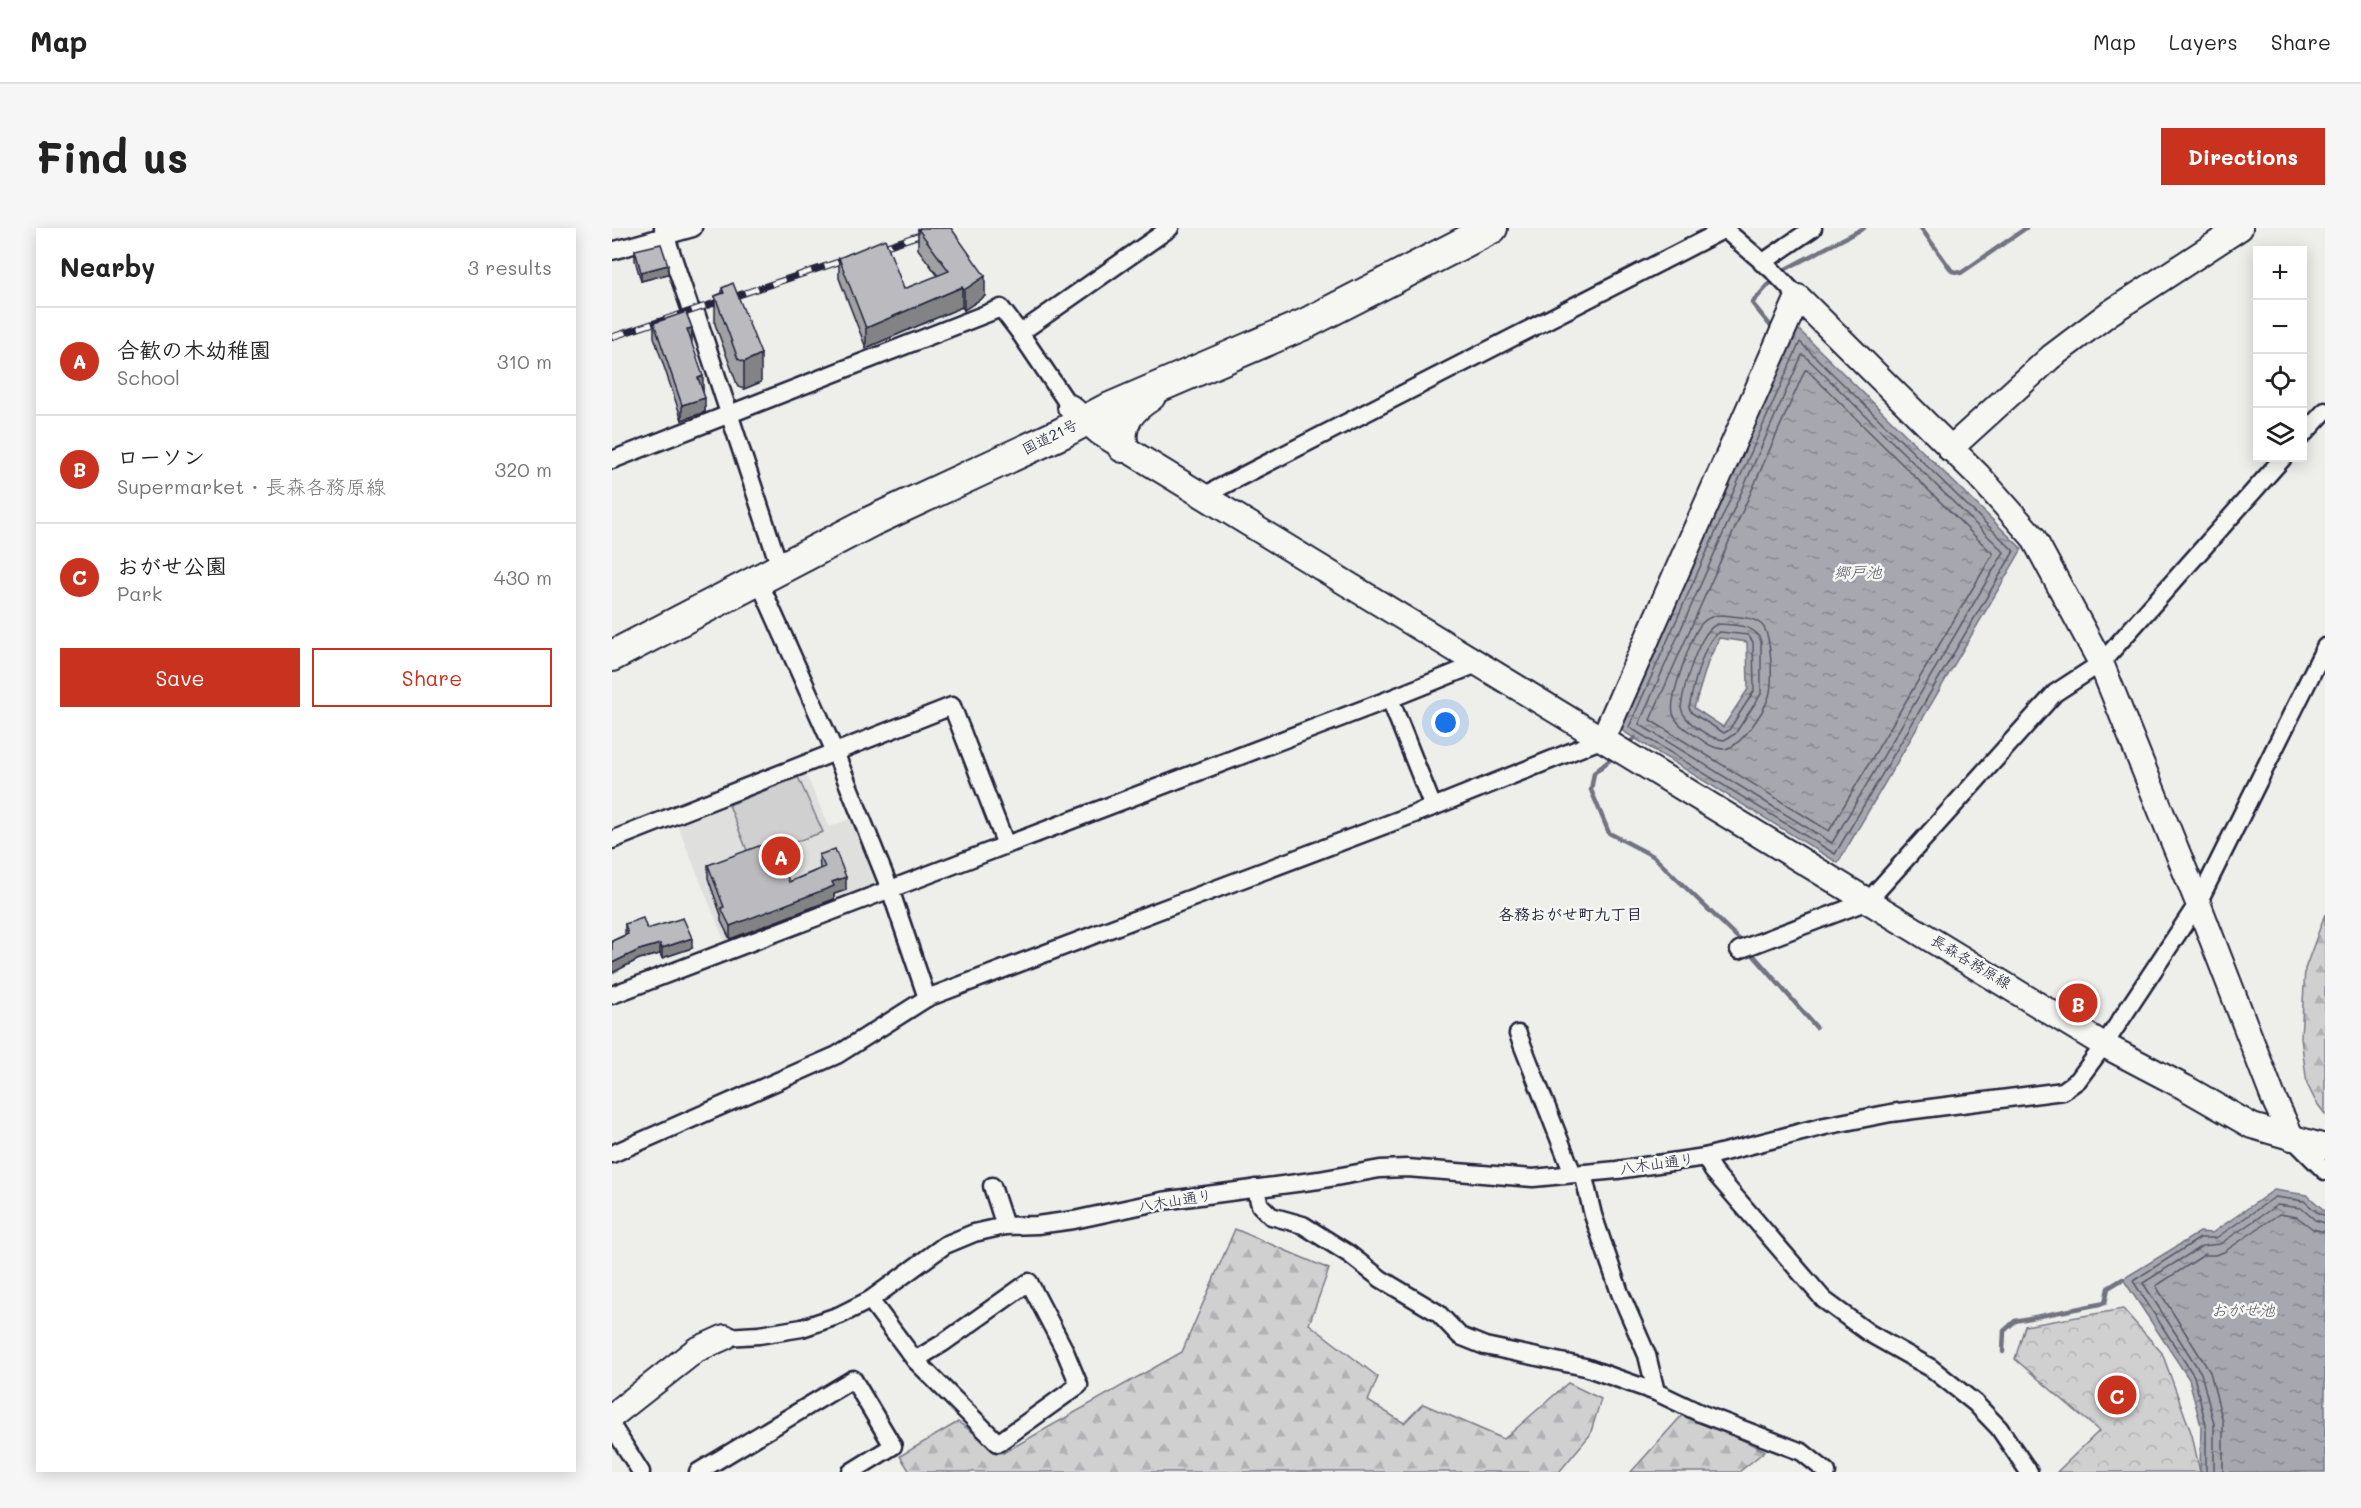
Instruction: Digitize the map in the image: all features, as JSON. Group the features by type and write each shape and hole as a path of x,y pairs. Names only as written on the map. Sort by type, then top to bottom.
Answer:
{"highway":[{"name":"国道21号","path":"612,657 872,521 1052,437 1076,414 1140,375 1324,297 1459,228"},
{"name":"国道21号","path":"612,636 898,487 1076,414 1177,378 1305,324 1492,228"},
{"path":"1123,447 1121,439 1125,419 1136,405 1177,378"}],"street":[{"path":"612,251 664,232 693,228"},
{"path":"1020,333 1170,228"},
{"path":"1767,266 1813,228"},
{"path":"1950,449 2051,357 2108,314 2240,228"},
{"path":"1203,496 1724,229 1767,266 1978,475 2033,537 2101,663 2273,1097 2292,1138 2325,1171"},
{"path":"664,232 691,311 696,313 775,553"},
{"path":"612,1154 837,1055 927,998 1432,807 1615,746 1780,336 1792,291"},
{"path":"612,460 1001,308 1076,414"},
{"path":"2307,431 2325,411"},
{"name":"長森各務原線","path":"1076,414 1123,447 2104,1045 2252,1126 2325,1147"},
{"path":"1746,947 1868,901 2055,693 2101,663 2279,462"},
{"path":"758,579 835,752 890,889 927,998"},
{"name":"八木山通り","path":"725,1337 759,1335 802,1328 840,1315 870,1300 945,1245 974,1233 1005,1226 1074,1220 1161,1201 1380,1169 1407,1168 1533,1178 1578,1174 1705,1157 1824,1126 1908,1110 2063,1091 2078,1080 2104,1045 2198,903 2325,647"},
{"path":"612,995 1477,664"},
{"path":"1390,699 1432,807"},
{"path":"612,840 952,706 1006,845"},
{"path":"1518,1034 1578,1174 1620,1293 1647,1355 1656,1392"},
{"path":"1705,1157 1720,1180 1824,1299 1869,1333 1931,1368 1975,1403 1999,1428 2029,1472"},
{"path":"992,1186 1005,1226"},
{"path":"1255,1188 1260,1205 1270,1216 1303,1225 1340,1248 1381,1280 1438,1313 1461,1336 1485,1346 1585,1367 1656,1392 1700,1413 1802,1452 1827,1472"},
{"path":"870,1300 915,1360 998,1443 1080,1385 1029,1282 915,1360"},
{"path":"612,1416 696,1350 725,1337"},
{"path":"698,1472 853,1379 893,1446 851,1472"},
{"path":"612,1426 641,1472"}],"shaded area":[{"path":"804,770 829,827 857,816 884,884 726,945 675,819"}],"green space":[{"path":"798,777 823,832 750,858 729,805"},
{"path":"2325,914 2325,1114 2307,1084 2301,1038 2305,969"},
{"path":"1235,1229 1329,1269 1309,1324 1378,1377 1368,1401 1404,1423 1423,1404 1504,1439 1568,1383 1601,1399 1590,1435 1559,1472 910,1472 900,1456 958,1422 1003,1453 1182,1352"},
{"path":"2123,1309 2162,1353 2192,1435 2200,1472 2057,1472 2099,1431 2015,1359 2025,1326"},
{"path":"1685,1412 1765,1451 1739,1472 1631,1472"}],"water":[{"name":"郷戸池","path":"1798,329 2022,549 1838,863 1621,730","holes":["1719,638 1747,642 1748,689 1723,727 1694,708 1708,662"]},
{"name":"おがせ池","path":"2274,1190 2307,1195 2325,1211 2325,1472 2200,1472 2201,1426 2189,1379 2123,1279 2200,1232 2212,1233"}],"building":[{"path":"951,228 985,276 964,290 962,287 866,328 839,258 885,239 904,289 949,271 918,229"},
{"path":"661,244 668,265 641,272 635,250"},
{"path":"733,283 761,354 744,362 738,359 715,296 724,293 722,288"},
{"path":"686,312 692,328 687,329 703,376 698,378 705,398 682,405 654,323"},
{"path":"775,840 789,882 825,867 819,855 835,849 846,877 832,882 834,886 730,926 721,908 724,907 708,865"},
{"path":"643,918 647,929 683,918 692,938 662,948 660,944 639,950 612,963 612,941 628,934 625,924"}],"waterway":[{"path":"1774,330 1752,303 1780,272 1864,228"},
{"path":"1921,228 1952,271 1961,273 2026,228"},
{"path":"1626,745 1635,738"},
{"path":"1616,755 1594,773 1591,790 1609,833 1653,856 1743,943"},
{"path":"1749,950 1816,1027"},
{"path":"2003,1352 2004,1331 2015,1321 2105,1303 2108,1288 2123,1279"}],"railway":[{"path":"612,337 941,228"}],"place":[{"name":"合歓の木幼稚園","path":"781,856"},
{"name":"ローソン","path":"2078,1003"},
{"name":"おがせ公園","path":"2117,1395"}],"district":[{"name":"各務おがせ町九丁目","path":"1570,914"}]}
